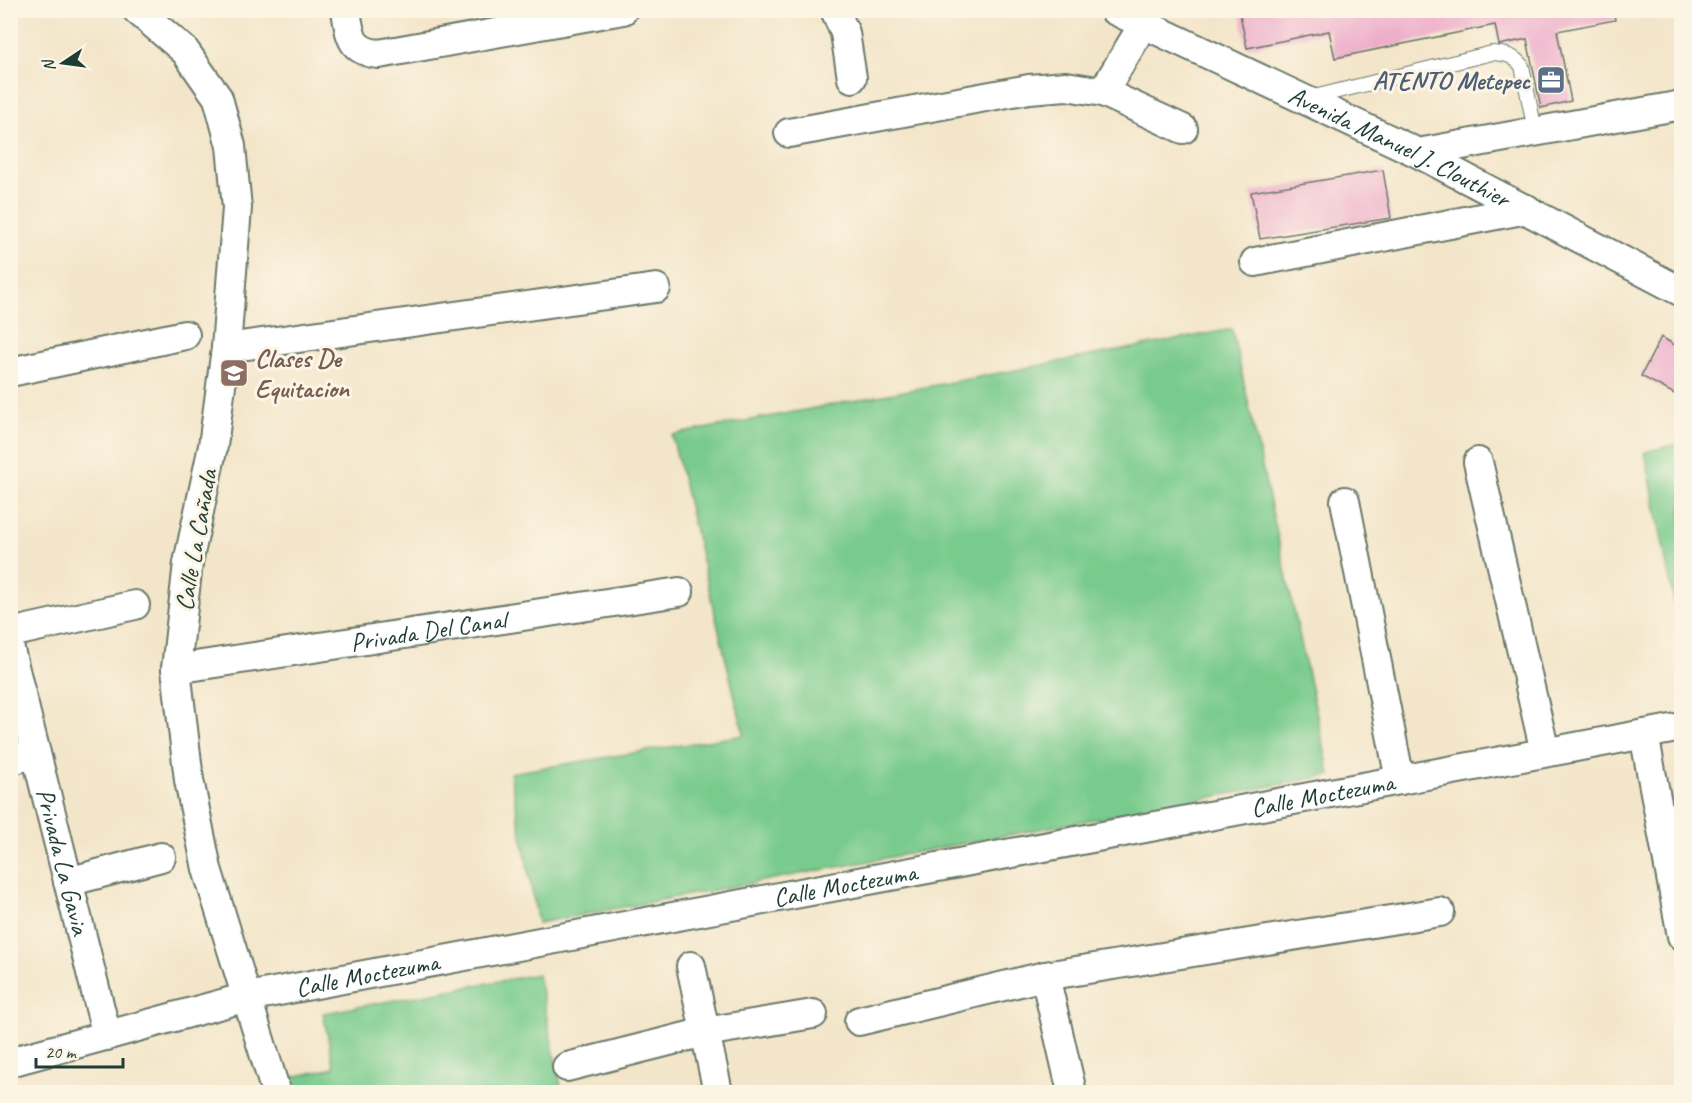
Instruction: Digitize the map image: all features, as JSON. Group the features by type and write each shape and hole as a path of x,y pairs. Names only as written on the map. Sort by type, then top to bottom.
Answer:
{"street":[{"name":"Calle La Cañada","path":"137,10 185,51 218,98 231,146 237,208 226,348 213,446 188,563 176,669 189,780 207,869 276,1092"},
{"path":"346,10 353,42 361,50 379,54 623,10"},
{"path":"835,10 845,33 852,78"},
{"name":"Avenida Manuel J. Clouthier","path":"1114,10 1418,153 1682,292"},
{"path":"1103,93 1143,25"},
{"path":"789,133 1029,89 1066,86 1103,93 1184,129"},
{"path":"1418,153 1682,105"},
{"path":"1255,261 1527,210"},
{"path":"226,348 656,288"},
{"path":"10,372 185,335"},
{"path":"1478,462 1545,752"},
{"path":"1345,501 1400,780"},
{"name":"Privada Del Canal","path":"176,669 679,592"},
{"path":"10,633 135,605"},
{"name":"Privada La Gavia","path":"10,650 23,757 68,882 107,1036"},
{"name":"Calle Moctezuma","path":"10,1062 247,997 1682,728"},
{"path":"1644,734 1682,936"},
{"path":"68,882 161,857"},
{"path":"859,1021 1045,976 1440,912"},
{"path":"690,966 718,1092"},
{"path":"1045,976 1072,1092"},
{"path":"567,1067 705,1032 813,1014"}],"lane":[{"path":"1306,99 1492,53 1506,54 1515,58 1522,66 1536,131"}],"green space":[{"path":"1232,329 1330,775 538,923 510,773 744,735 672,435"},
{"path":"1682,444 1681,639 1645,452"},
{"path":"538,974 562,1092 297,1092 292,1077 334,1068 323,1013"}],"building":[{"name":"ATENTO Metepec","path":"1239,10 1613,10 1615,20 1557,31 1571,101 1541,108 1527,39 1499,45 1495,25 1335,58 1329,31 1247,48"},
{"path":"1383,170 1391,218 1260,239 1251,192"},
{"path":"1661,337 1682,349 1682,398 1641,376"}],"place":[{"name":"ATENTO Metepec","path":"1551,80"},
{"name":"Clases De Equitacion","path":"234,373"}]}
